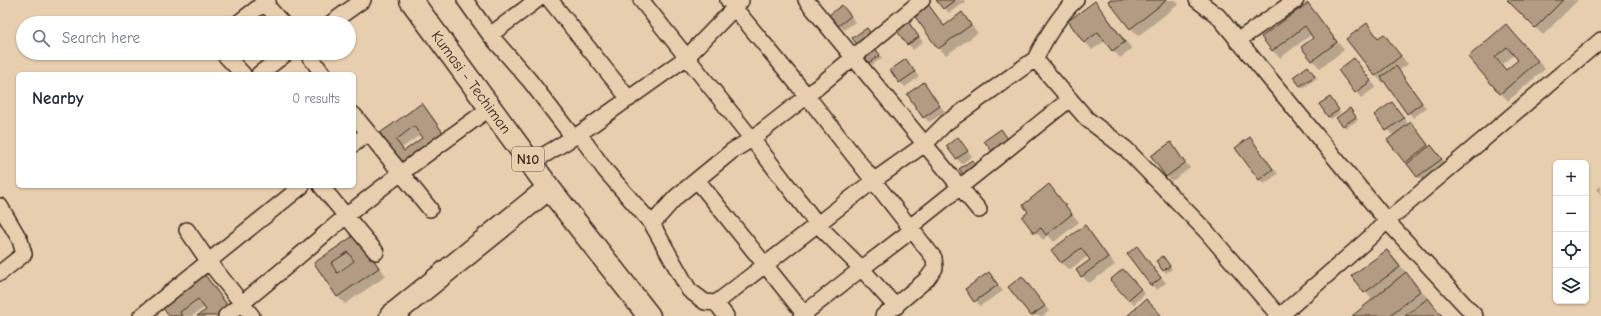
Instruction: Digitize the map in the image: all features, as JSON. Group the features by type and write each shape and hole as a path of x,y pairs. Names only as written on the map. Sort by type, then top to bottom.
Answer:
{"main road":[{"name":"Kumasi - Techiman","path":"411,0 549,188 648,316"},
{"path":"391,316 549,188"}],"street":[{"path":"341,16 363,0"},
{"path":"465,0 490,35 652,224 689,290 705,302 716,303 873,181 925,144 946,123 1035,59 1046,37 1076,0"},
{"path":"490,35 537,0"},
{"path":"550,0 629,99"},
{"path":"641,0 752,139 818,225 861,268 896,307"},
{"path":"806,0 979,210"},
{"path":"652,224 676,197 732,151 752,139 807,96 922,0"},
{"path":"1197,0 1218,16 1237,41 1388,221 1474,316"},
{"path":"1237,41 1296,0"},
{"path":"247,16 265,1 277,16"},
{"path":"531,163 629,99 687,57 735,3 934,258 935,268 927,279 896,307 883,316"},
{"path":"1035,59 1087,119 1126,149 1206,231 1280,316 1388,221 1601,40"},
{"path":"230,60 241,72"},
{"path":"262,72 278,60"},
{"path":"313,60 322,72"},
{"path":"697,180 804,315 911,228 959,186 1070,99"},
{"path":"226,316 346,216 401,173 490,108"},
{"path":"356,118 430,209"},
{"path":"356,142 368,133"},
{"path":"141,316 300,188"},
{"path":"322,188 376,252"},
{"path":"0,206 20,240 24,254 0,273"},
{"path":"187,230 209,262 252,316"},
{"path":"716,303 726,316"}],"building":[{"path":"936,0 955,0 943,9"},
{"path":"1167,0 1130,29 1108,1"},
{"path":"1507,0 1563,0 1535,28"},
{"path":"1095,1 1125,42 1112,51 1098,32 1084,43 1068,21"},
{"path":"1308,3 1337,42 1312,61 1301,47 1313,38 1305,26 1272,51 1261,37"},
{"path":"928,4 944,26 962,12 971,25 938,49 914,15"},
{"path":"842,5 851,16 838,26 829,15"},
{"path":"907,20 919,37 907,45 895,28"},
{"path":"1367,23 1378,38 1384,34 1401,56 1375,76 1346,39"},
{"path":"1506,24 1538,61 1500,94 1468,57","holes":["1507,47 1518,60 1506,70 1495,57"]},
{"path":"867,28 873,37 859,47 852,38"},
{"path":"874,47 880,55 869,63 863,55"},
{"path":"1354,58 1371,81 1355,93 1338,70"},
{"path":"906,59 915,72 899,83 890,70"},
{"path":"1308,66 1315,76 1300,86 1293,77"},
{"path":"1396,66 1422,103 1407,114 1381,77"},
{"path":"924,82 940,106 923,118 907,94"},
{"path":"1330,97 1339,110 1328,117 1319,104"},
{"path":"1392,102 1404,118 1386,131 1374,115"},
{"path":"422,103 446,137 404,166 380,133","holes":["414,126 422,138 404,151 396,140"]},
{"path":"1350,108 1356,117 1343,126 1336,118"},
{"path":"1411,122 1428,145 1405,163 1387,140"},
{"path":"1001,129 1010,142 994,154 984,141"},
{"path":"958,137 968,151 956,159 946,146"},
{"path":"1250,137 1273,169 1259,180 1235,148"},
{"path":"1171,142 1185,163 1166,177 1151,156"},
{"path":"1431,145 1442,159 1417,177 1407,164"},
{"path":"972,160 977,168 965,177 959,169"},
{"path":"1049,184 1072,214 1046,235 1041,228 1034,233 1022,217 1028,212 1023,205"},
{"path":"1085,225 1108,257 1081,277 1076,270 1090,260 1081,248 1061,263 1051,250"},
{"path":"356,234 379,268 337,297 314,263","holes":["348,252 354,261 337,273 331,263"]},
{"path":"1137,246 1161,278 1151,286 1127,254"},
{"path":"1387,250 1400,267 1364,293 1351,276"},
{"path":"1163,256 1170,266 1163,271 1156,261"},
{"path":"1123,269 1141,289 1128,300 1110,280"},
{"path":"989,272 998,285 974,302 965,289"},
{"path":"1406,272 1420,291 1389,316 1352,316"},
{"path":"205,275 231,310 223,316 197,316 206,310 198,299 180,312 182,316 169,316 162,307"},
{"path":"1022,276 1045,306 1031,316 1008,287"},
{"path":"1428,298 1442,316 1405,316"},
{"path":"1146,299 1162,316 1127,316"}]}
